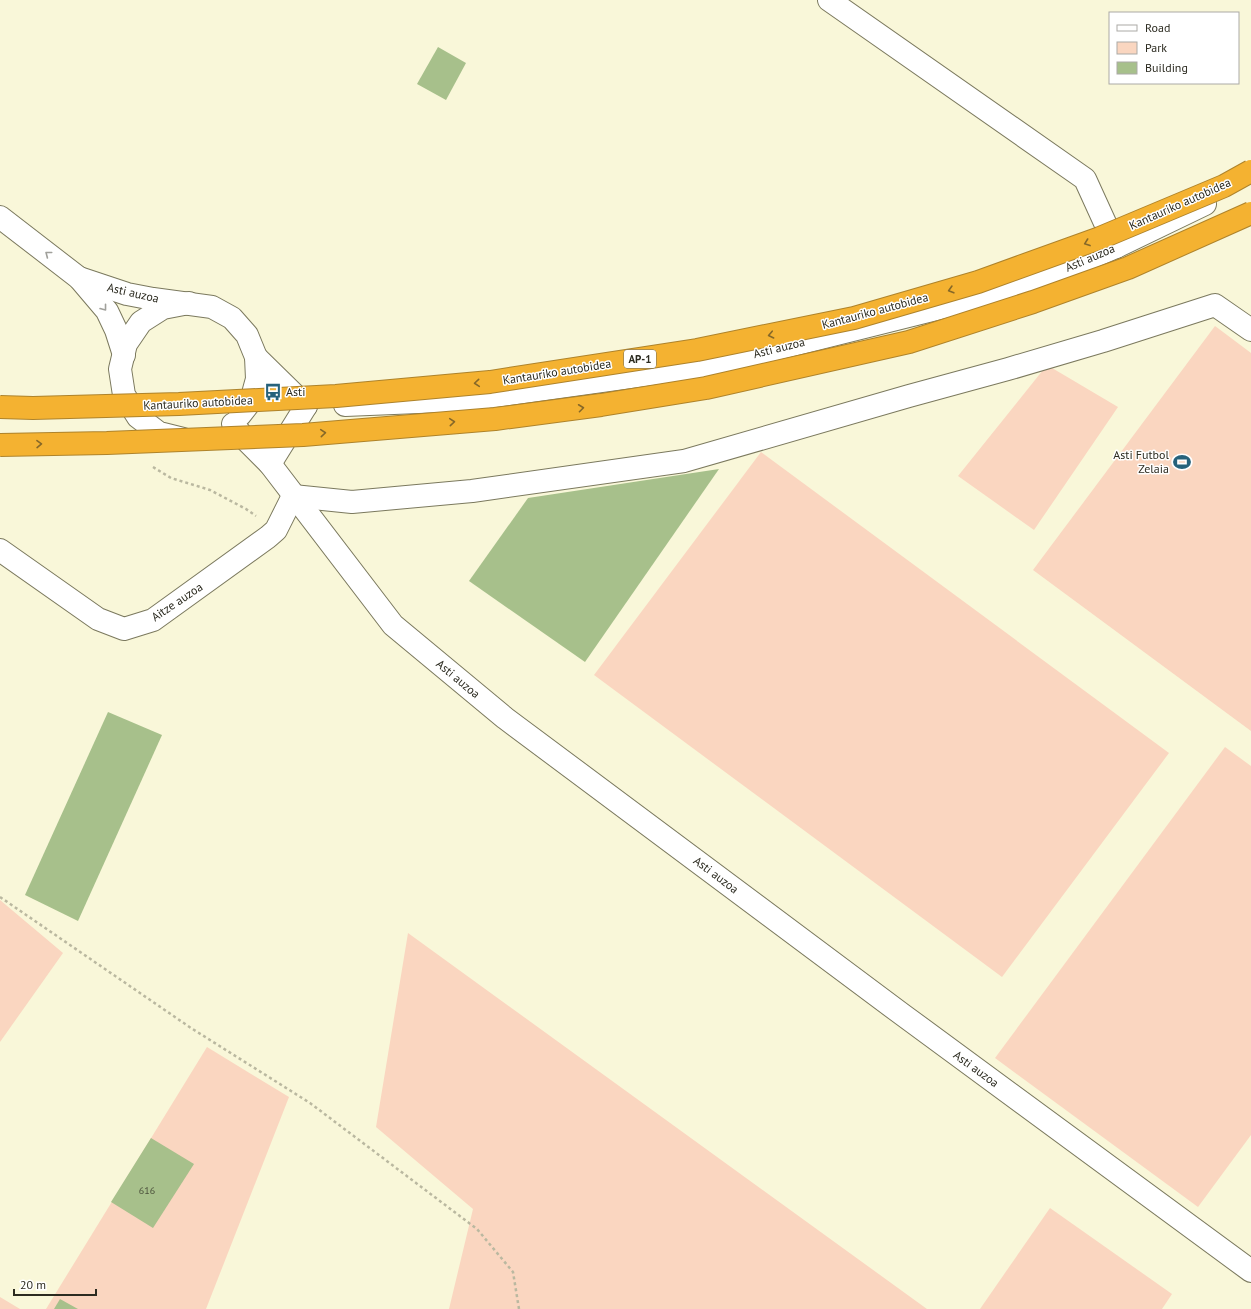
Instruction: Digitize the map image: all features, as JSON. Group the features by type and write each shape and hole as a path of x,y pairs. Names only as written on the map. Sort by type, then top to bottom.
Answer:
{"highway":[{"name":"Kantauriko autobidea","path":"0,407 33,408 178,404 336,396 490,382 697,350 854,318 978,282 1100,238 1224,186 1251,171"},
{"path":"0,445 108,443 318,433 495,419 601,405 706,388 908,342 1033,302 1128,268 1251,213"}],"street":[{"path":"829,0 1085,179 1116,247"},
{"name":"Asti auzoa","path":"306,406 467,400 709,366 952,304 1063,270 1116,247 1251,182"},
{"name":"Asti auzoa","path":"0,217 79,278 108,311 124,355"},
{"name":"Asti auzoa","path":"79,278 128,294 189,303"},
{"path":"189,303 212,307 232,318 247,335 256,357 257,379 251,401 233,424 210,436 184,440 159,433 138,417 124,395 120,369 126,344 141,322 163,308 189,303"},
{"path":"293,496 352,502 472,491 684,461 908,396 1008,369 1215,306 1251,330"},
{"path":"256,357 306,406"},
{"path":"251,401 306,406"},
{"path":"270,464 306,406"},
{"name":"Asti auzoa","path":"233,424 244,439 270,464 393,625 505,718 902,1015 1251,1271"},
{"name":"Aitze auzoa","path":"0,550 98,619 124,629 154,620 268,537 276,530 293,496"}],"path":[{"path":"0,898 191,1028 310,1103 477,1229 513,1272 519,1309"}],"green space":[{"name":"Asti Futbol Zelaia","path":"1215,326 1251,353 1251,731 1033,570"},
{"path":"1047,365 1118,407 1034,530 958,476"},
{"path":"761,452 1169,753 1002,977 594,675"},
{"path":"1225,747 1251,766 1251,1135 1198,1207 995,1058"},
{"path":"0,900 63,953 0,1042"},
{"path":"408,933 927,1309 449,1309 473,1209 376,1127"},
{"path":"207,1047 289,1097 206,1309 46,1309"},
{"path":"1050,1208 1172,1294 1162,1309 980,1309"},
{"path":"0,1297 20,1309 0,1309"}],"building":[{"path":"438,47 466,63 446,100 417,84"},
{"path":"719,469 585,662 469,581 528,498"},
{"path":"108,712 162,735 78,921 25,895"},
{"path":"151,1138 194,1164 153,1228 111,1202"},
{"path":"60,1299 78,1309 54,1309"}],"place":[{"name":"Asti","path":"273,392"},
{"name":"Asti Futbol Zelaia","path":"1182,462"}]}
